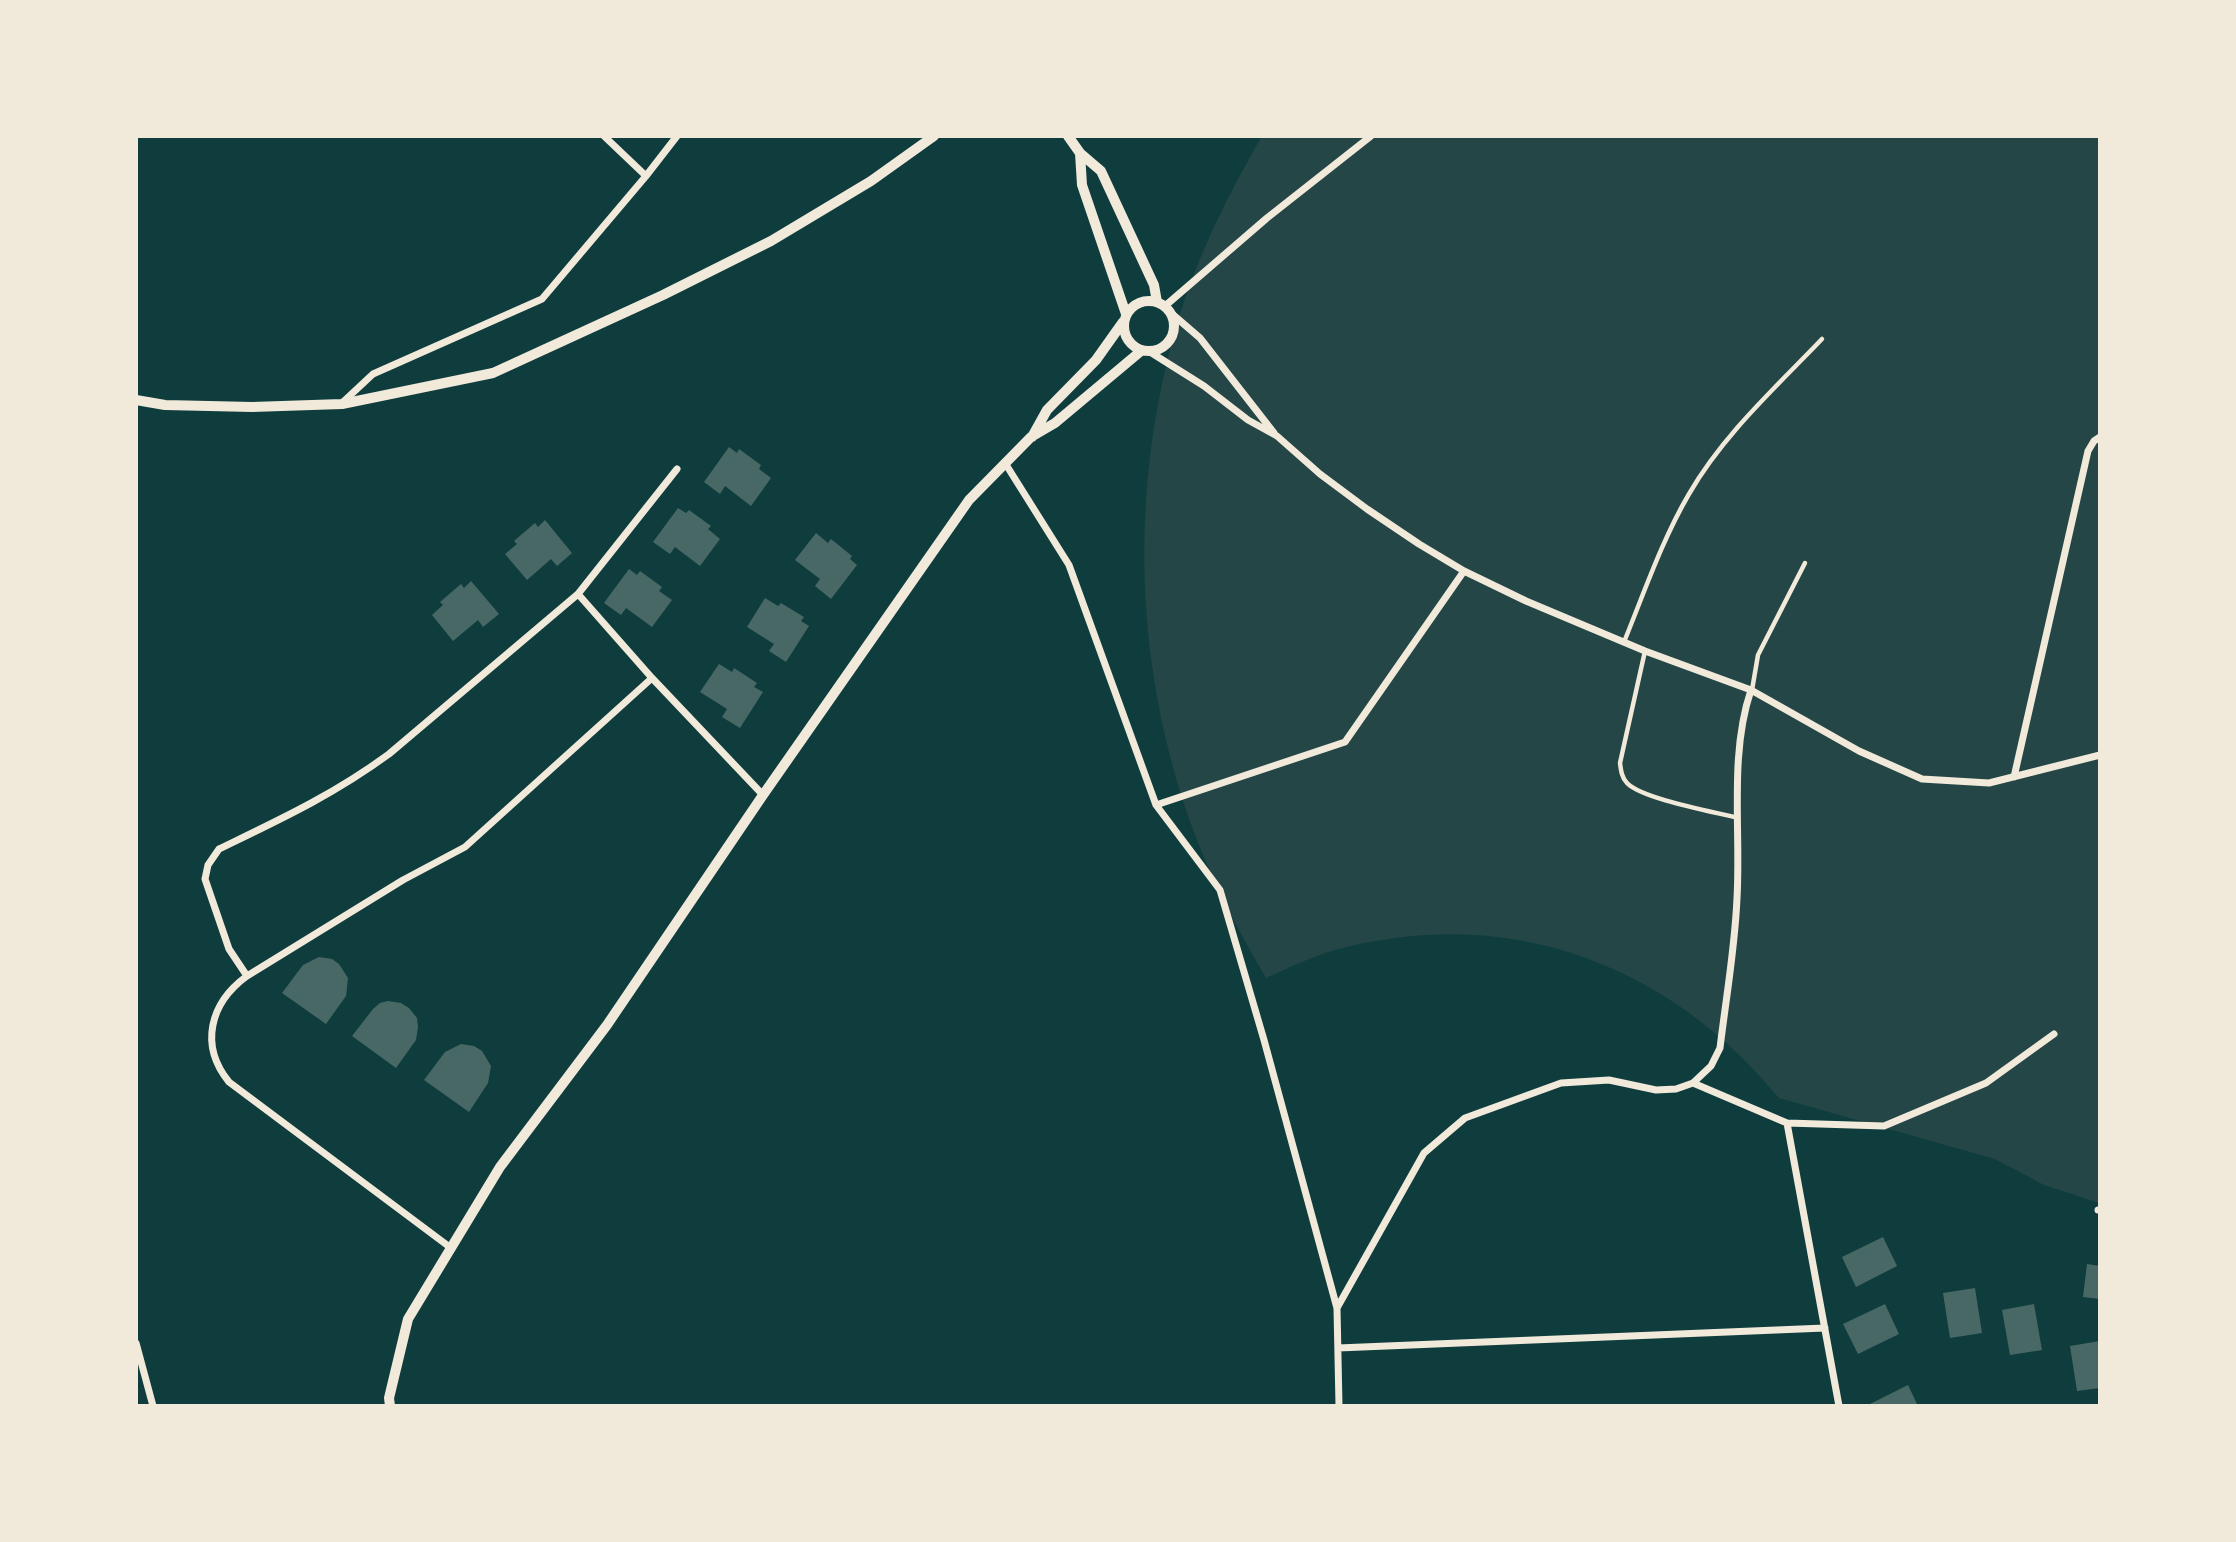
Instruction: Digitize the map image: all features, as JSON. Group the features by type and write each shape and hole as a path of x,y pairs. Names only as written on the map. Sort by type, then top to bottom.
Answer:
{"street":[{"path":"604,136 646,176"},
{"path":"342,404 373,374 542,299 677,136"},
{"path":"136,400 165,405 253,407 342,404 493,373 663,295 771,241 871,181 934,136"},
{"path":"390,1405 389,1398 408,1319 500,1167 607,1025 763,795 969,500 1031,438 1055,424 1145,351 1158,350 1171,339 1174,321 1164,307 1101,171 1080,153 1068,136"},
{"path":"1164,307 1267,218 1371,136"},
{"path":"1080,153 1082,184 1125,318 1124,331 1127,340 1195,380 1248,420 1277,436"},
{"path":"1031,438 1047,410 1096,360 1132,307 1139,302 1164,307 1200,338 1277,436 1320,474 1419,544 1464,571 1526,601 1645,651 1751,690 1859,751 1922,779 1989,783 2099,755"},
{"path":"2014,777 2088,451 2099,437"},
{"path":"1005,463 1069,565 1156,805 1220,890 1337,1308 1339,1405"},
{"path":"247,976 229,949 205,879 213,856 219,849 306,808 389,754 578,594 677,469"},
{"path":"1156,805 1345,742 1464,571"},
{"path":"578,594 652,678 763,795"},
{"path":"451,1248 229,1082 214,1057 213,1023 219,1004 231,988 247,976 403,880 465,847 652,678"},
{"path":"1337,1308 1424,1153 1465,1118 1561,1083 1609,1080 1656,1090 1676,1089 1693,1083 1711,1066 1720,1048 1737,900 1740,740 1751,690"},
{"path":"1693,1083 1787,1123 1884,1126 1986,1083 2054,1034"},
{"path":"1787,1123 1839,1405"},
{"path":"1338,1348 1825,1328"},
{"path":"136,1343 153,1405"}],"lane":[{"path":"1624,642 1674,521 1695,484 1732,434 1822,339"},
{"path":"1751,690 1758,655 1805,564"},
{"path":"1645,651 1620,763 1623,776 1634,789 1656,797 1739,818"}],"shaded area":[{"path":"1262,136 2099,137 2099,1203 2044,1185 1995,1159 1779,1098 1735,1051 1687,1011 1635,979 1580,956 1522,941 1461,934 1399,937 1335,950 1266,978 1214,879 1177,781 1161,715 1150,649 1145,581 1145,514 1151,447 1163,380 1180,314 1216,223"}],"building":[{"path":"729,447 737,453 739,449 761,465 759,469 771,478 751,506 725,486 720,494 704,482"},
{"path":"678,508 686,513 689,510 711,526 708,529 720,539 700,566 675,547 670,554 653,542"},
{"path":"545,520 572,553 557,566 551,559 527,580 505,554 517,544 514,541 535,523 538,527"},
{"path":"816,533 828,543 831,539 852,556 850,559 857,565 831,599 815,586 820,579 795,560"},
{"path":"629,569 637,575 640,571 662,587 659,591 672,600 652,627 626,608 621,615 604,603"},
{"path":"471,581 499,614 483,627 478,620 453,641 432,615 443,605 440,602 461,584 464,588"},
{"path":"765,598 778,606 781,603 804,617 801,621 809,626 786,662 769,651 774,644 747,627"},
{"path":"719,664 732,672 734,668 757,683 754,687 763,692 740,728 722,717 727,709 700,692"},
{"path":"319,957 332,959 339,964 348,978 346,996 326,1024 282,993 303,965"},
{"path":"388,1001 401,1003 417,1018 416,1040 396,1068 352,1036 373,1009"},
{"path":"461,1044 474,1046 482,1051 491,1066 488,1083 469,1112 424,1080 445,1052"},
{"path":"1883,1237 1897,1266 1856,1287 1842,1257"},
{"path":"2087,1264 2100,1266 2100,1299 2083,1297"},
{"path":"1975,1288 1982,1333 1950,1338 1943,1293"},
{"path":"1885,1304 1899,1334 1858,1354 1843,1324"},
{"path":"2034,1304 2042,1350 2010,1355 2002,1310"},
{"path":"2100,1341 2100,1388 2077,1391 2070,1346"},
{"path":"1908,1385 1918,1406 1866,1406"}]}
